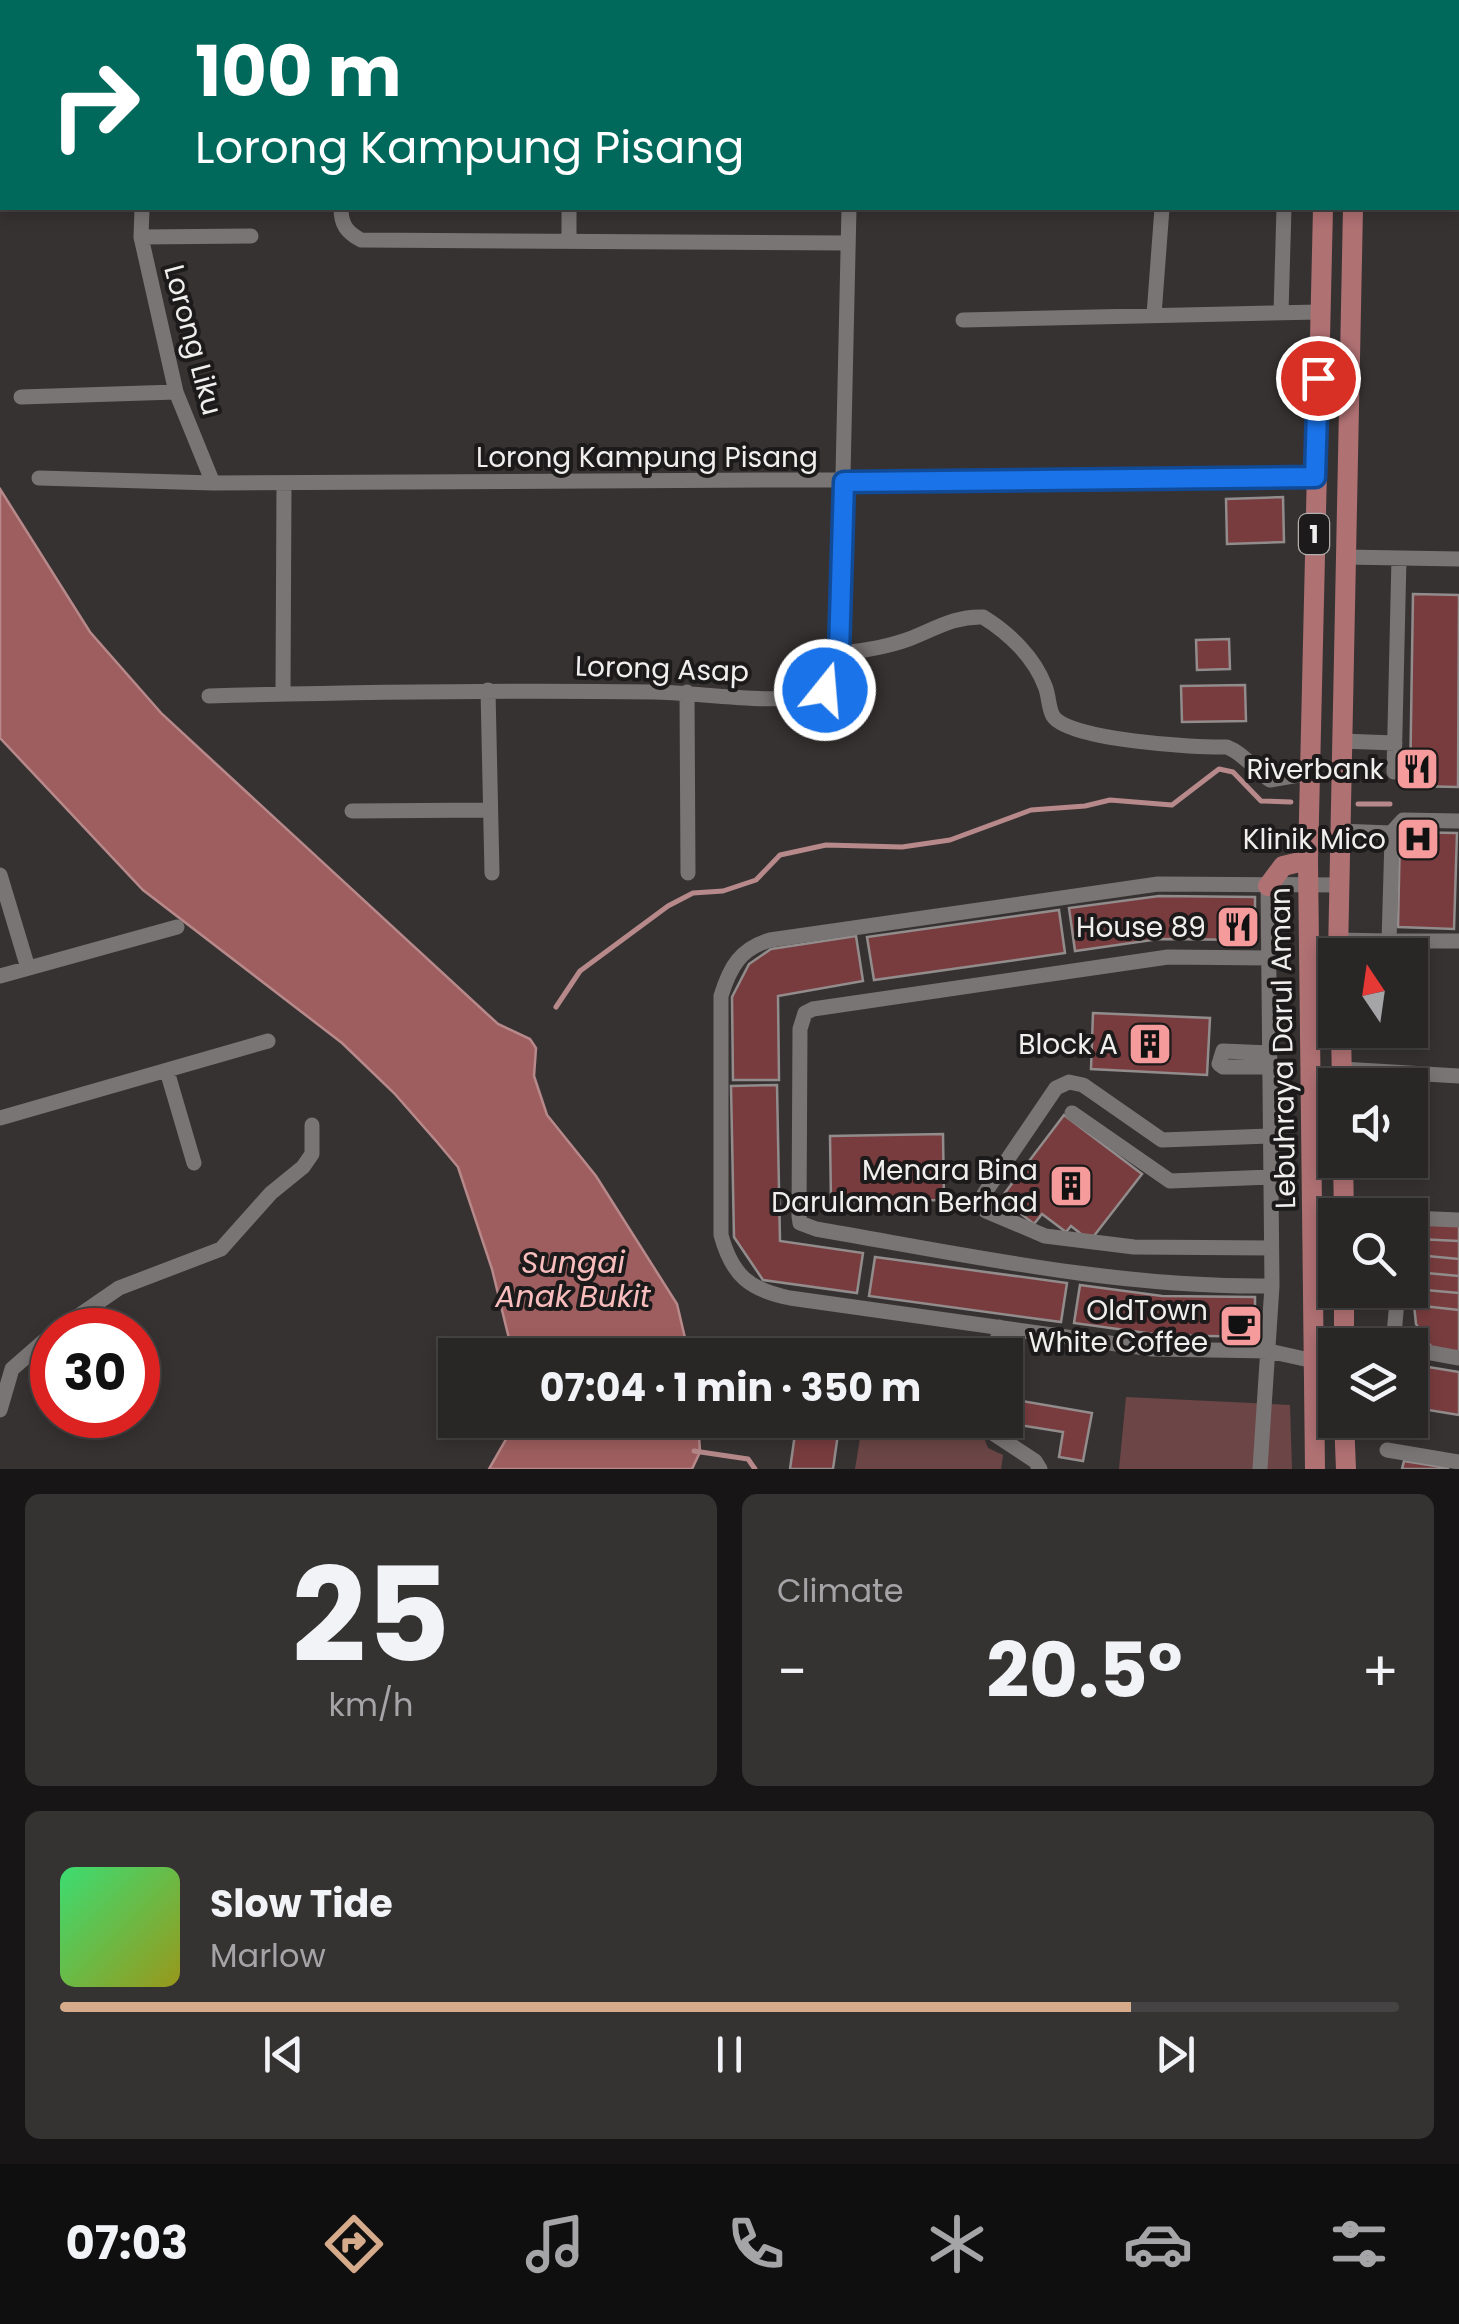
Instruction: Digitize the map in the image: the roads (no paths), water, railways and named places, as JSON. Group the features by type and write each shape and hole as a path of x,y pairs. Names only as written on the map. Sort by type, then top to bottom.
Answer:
{"main road":[{"name":"Lebuhraya Darul Aman","path":"1315,1469 1308,860 1323,210"},
{"name":"Lebuhraya Darul Aman","path":"1338,938 1353,210"},
{"path":"1268,886 1283,866 1308,860"},
{"path":"1345,1438 1346,1469"}],"street":[{"name":"Lorong Liku","path":"142,210 141,237 176,392 213,483"},
{"path":"341,210 344,226 362,240 848,243"},
{"path":"569,210 569,240"},
{"name":"Lorong Asap","path":"209,696 488,690 687,692 792,699 831,686 839,653 850,210"},
{"path":"1154,315 1162,210"},
{"path":"1281,313 1284,210"},
{"path":"141,237 251,236"},
{"path":"964,320 1320,312"},
{"path":"21,397 176,392"},
{"name":"Lorong Kampung Pisang","path":"39,478 284,483 1315,477"},
{"path":"283,694 284,483"},
{"path":"1344,556 1459,559"},
{"path":"1394,772 1399,558"},
{"path":"839,653 909,639 948,621 984,617 1017,643 1035,666 1047,690 1050,711 1063,726 1158,745 1227,747 1236,750 1270,780 1310,772"},
{"path":"488,690 492,873"},
{"path":"687,692 688,873"},
{"path":"1341,741 1394,743"},
{"path":"352,811 489,810"},
{"path":"1390,938 1392,833 1403,820 1459,822"},
{"path":"1339,831 1392,833"},
{"path":"0,875 28,968"},
{"path":"1314,1361 1269,1351 1152,1349 767,1294 750,1286 727,1254 722,1235 721,996 730,969 754,944 787,937 1158,884 1339,885"},
{"path":"1260,1469 1272,1286 1268,886"},
{"path":"0,976 177,927"},
{"path":"1428,941 1459,942"},
{"path":"1269,958 1168,956 812,1009 805,1013 800,1029 798,1216 800,1223 816,1229 1096,1276 1187,1286 1272,1286"},
{"path":"0,1118 268,1041"},
{"path":"1221,1059 1270,1060"},
{"path":"167,1070 194,1164"},
{"path":"1428,1076 1459,1076"},
{"path":"1269,1136 1162,1140 1083,1085 1062,1084 982,1202 986,1210 1045,1236 1134,1247 1271,1248"},
{"path":"1072,1112 1170,1181 1271,1177"},
{"path":"90,1308 119,1288 221,1249 272,1193 304,1167 312,1154 312,1125"},
{"path":"1428,1219 1459,1220"},
{"path":"998,1338 999,1327"},
{"path":"1428,1352 1459,1358"},
{"path":"0,1410 12,1369 30,1354"},
{"path":"1000,1438 1035,1461 1040,1469"},
{"path":"1387,1450 1459,1462"}],"water":[{"name":"Sungai Anak Bukit","path":"0,489 90,632 162,714 498,1024 530,1039 536,1048 534,1076 547,1115 596,1176 677,1304 685,1338 509,1338 492,1269 458,1167 394,1093 342,1043 143,890 0,738"},
{"path":"507,1438 699,1438 700,1452 692,1469 489,1469"}],"waterway":[{"path":"556,1007 580,971 668,906 693,893 723,891 756,880 780,855 826,845 902,847 950,840 1031,810 1110,800 1172,805 1219,769 1233,772 1261,801 1291,802"},
{"path":"1358,804 1390,804"},
{"path":"694,1451 748,1459 755,1469"}],"place":[{"name":"Riverbank","path":"1417,769"},
{"name":"Klinik Mico","path":"1418,839"},
{"name":"House 89","path":"1238,927"},
{"name":"Block A","path":"1150,1044"},
{"name":"Menara Bina Darulaman Berhad","path":"1071,1186"},
{"name":"OldTown White Coffee","path":"1241,1326"}]}
